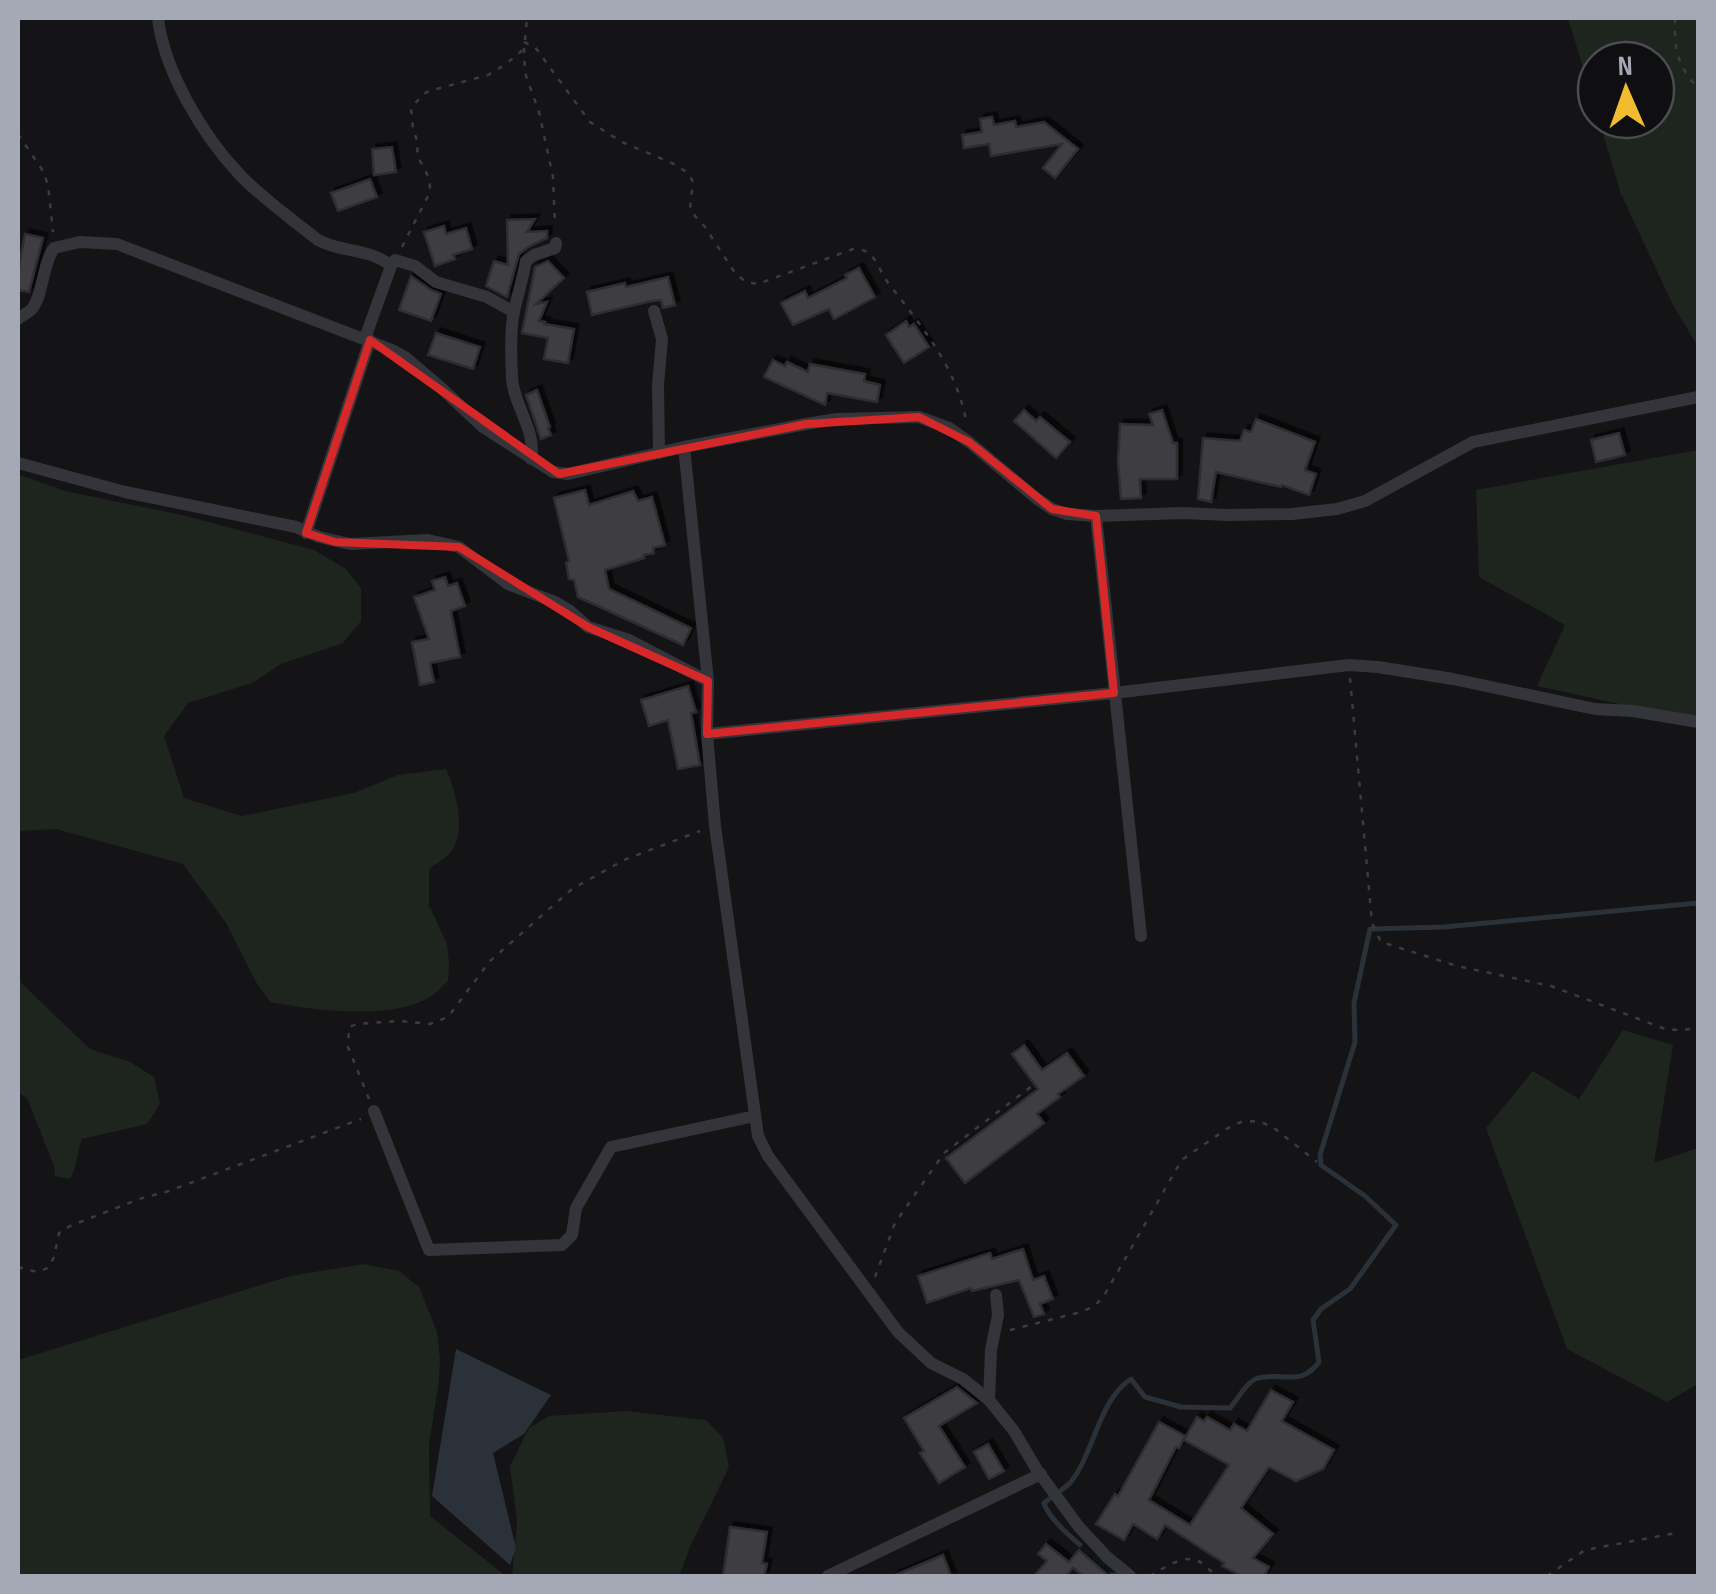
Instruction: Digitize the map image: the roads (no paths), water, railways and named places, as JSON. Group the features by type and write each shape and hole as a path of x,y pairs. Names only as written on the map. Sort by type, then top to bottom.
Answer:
{"street":[{"path":"158,18 169,59 189,105 242,176 318,240 328,246 362,252 391,266 306,533"},
{"path":"18,318 36,302 54,248 80,242 117,244 405,357 483,427 552,472 568,474 806,424 872,417 919,418 948,428 969,442 1052,508 1067,514 1096,516 1276,514 1337,509 1365,502 1473,442 1698,397"},
{"path":"531,459 532,442 512,386 514,312 526,262 554,248 556,242"},
{"path":"396,260 415,266 436,282 487,297 514,312"},
{"path":"654,312 662,339 659,453"},
{"path":"684,447 708,680 707,734 715,826 758,1136 768,1156 898,1332 932,1363 964,1379 989,1400 1079,1528 1130,1576"},
{"path":"18,463 125,492 296,527 350,544 428,540 460,547 508,584 555,602 588,627 630,640 708,680"},
{"path":"1096,516 1141,936"},
{"path":"707,734 1349,665 1454,679 1595,710 1633,710 1698,722"},
{"path":"374,1111 430,1250 562,1245 572,1236 576,1208 610,1146 755,1116"},
{"path":"989,1400 991,1350 998,1315 996,1295"},
{"path":"828,1576 1041,1474"}],"waterway":[{"path":"1116,1576 1065,1531 1044,1503 1070,1483 1078,1471 1120,1388 1131,1379 1145,1397 1181,1407 1230,1408 1258,1378 1298,1376 1312,1370 1319,1362 1313,1320 1321,1309 1350,1289 1396,1225 1365,1196 1321,1165 1320,1155 1355,1042 1354,1003 1370,929 1444,927 1698,903 1698,908"}]}
